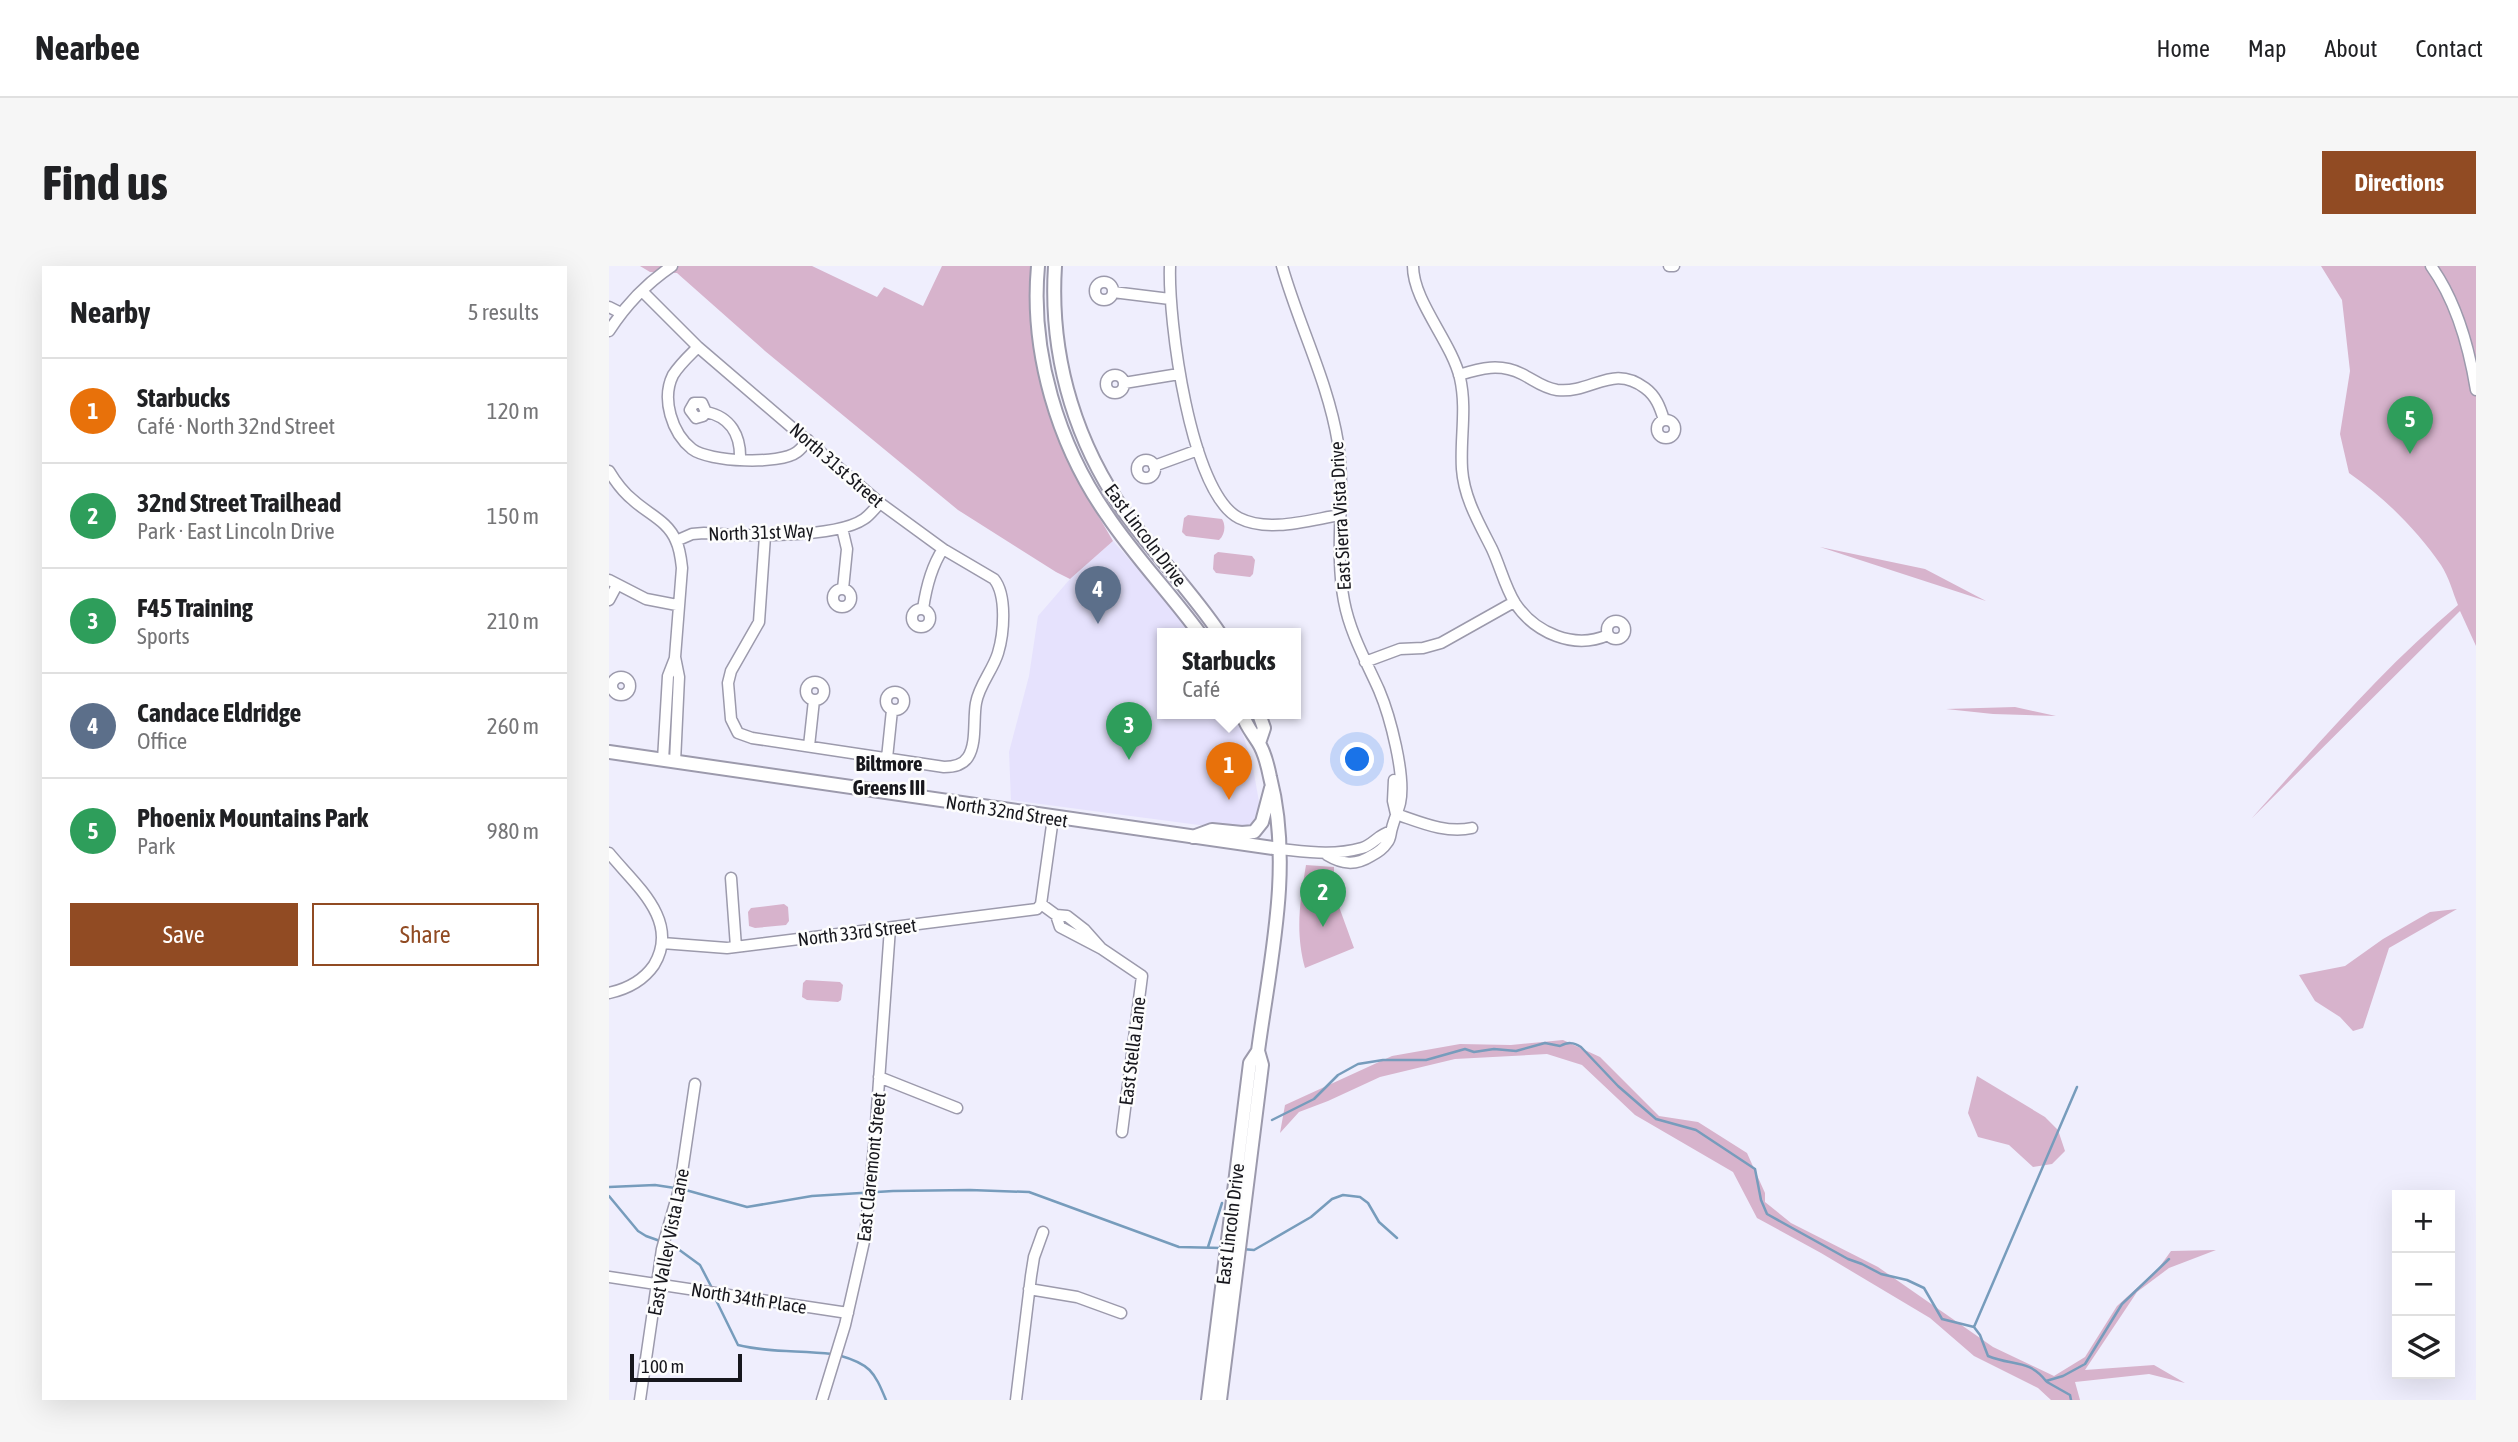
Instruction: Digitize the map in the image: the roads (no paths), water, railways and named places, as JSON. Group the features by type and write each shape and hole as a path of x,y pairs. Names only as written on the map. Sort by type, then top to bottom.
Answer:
{"main road":[{"name":"East Lincoln Drive","path":"1038,266 1037,293 1043,359 1057,415 1074,457 1085,482 1108,517 1195,628"},
{"name":"East Lincoln Drive","path":"1055,266 1054,306 1059,354 1080,433 1097,469 1132,523 1215,628"},
{"name":"East Lincoln Drive","path":"1220,1400 1250,1063 1258,1051 1280,849 1272,784 1259,743 1249,733 1244,719"},
{"name":"East Lincoln Drive","path":"1259,743 1264,728 1261,719"},
{"name":"North 32nd Street","path":"609,752 1280,849"},
{"path":"1191,838 1212,830 1254,832 1262,822 1272,784"},
{"name":"East Lincoln Drive","path":"1208,1400 1232,1257"}],"street":[{"path":"609,331 621,313 642,291 672,266"},
{"path":"1170,266 1170,299 1179,374 1198,450 1216,496 1224,508 1240,519 1269,525 1340,515"},
{"name":"East Sierra Vista Drive","path":"1280,849 1327,855 1366,847 1374,848 1382,834 1390,832 1396,814 1393,801 1398,766 1395,737 1379,691 1364,662 1346,611 1340,582 1341,475 1339,444 1329,399 1295,310 1282,266"},
{"path":"1413,266 1414,283 1441,332 1459,375 1464,403 1462,469 1467,495 1514,602 1527,618 1550,634 1581,641 1608,635"},
{"path":"2431,266 2445,287 2466,342 2476,390"},
{"name":"North 31st Street","path":"642,291 698,347 880,503 943,549 998,584 1003,608 999,652 976,699 969,756 952,767 887,758"},
{"path":"1113,292 1170,299"},
{"path":"609,307 621,313"},
{"path":"698,347 681,363 672,378 669,394 669,412 678,433 692,449 710,456 740,460 786,457 797,452 808,440"},
{"path":"1459,375 1492,366 1522,373 1541,385 1567,390 1579,390 1624,377 1637,382 1652,394 1664,420"},
{"path":"1124,383 1179,374"},
{"path":"706,412 724,418 730,424 738,440 740,460"},
{"path":"1154,466 1198,450"},
{"path":"609,471 632,500 660,520 676,541 682,568 675,657 679,677 669,761"},
{"name":"North 31st Way","path":"676,541 692,534 703,533 765,536 842,528 864,519 880,503"},
{"path":"842,528 847,549 843,589"},
{"path":"765,536 759,622 730,671 731,719 738,733 752,738 887,758 892,710"},
{"path":"923,609 935,561 943,549"},
{"path":"609,600 613,583 646,599 677,605"},
{"path":"1364,662 1400,649 1423,648 1441,643 1514,602"},
{"path":"809,746 814,700"},
{"path":"1396,814 1437,827 1458,830 1472,828"},
{"path":"1041,904 1053,818"},
{"path":"609,853 656,912 662,931 662,943 656,961 640,980 628,988 609,993"},
{"path":"731,878 736,947"},
{"name":"East Stella Lane","path":"1041,904 1056,915 1060,927 1102,949 1142,976 1122,1132"},
{"name":"North 33rd Street","path":"662,943 715,948 736,947 1031,911 1041,904"},
{"name":"East Claremont Street","path":"822,1400 848,1312 865,1237 890,928"},
{"path":"879,1077 957,1108"},
{"name":"East Valley Vista Lane","path":"640,1400 662,1249 678,1191 695,1084"},
{"path":"1016,1400 1034,1256 1043,1233"},
{"name":"North 34th Place","path":"609,1277 848,1312"},
{"path":"1029,1289 1077,1297 1121,1312"}],"waterway":[{"path":"1272,1120 1314,1099 1338,1075 1358,1064 1383,1060 1426,1060 1465,1049 1474,1052 1494,1049 1516,1051 1545,1043 1560,1046 1575,1044 1656,1119 1696,1130 1755,1169 1761,1200 1767,1214 1848,1259 1881,1274 1907,1280 1924,1288 1942,1319 1974,1327 1988,1356 2027,1366 2046,1381 2063,1376 2085,1364 2122,1304 2169,1259"},
{"path":"1974,1327 2077,1087"},
{"path":"609,1187 655,1185 675,1188"},
{"path":"682,1189 747,1207 812,1196 893,1191 1029,1192 1179,1247 1222,1248"},
{"path":"1242,1249 1254,1250 1311,1217 1332,1199 1343,1195 1360,1197 1368,1203 1379,1222 1397,1238"},
{"path":"609,1196 638,1231 674,1246 700,1265 712,1288"},
{"path":"1208,1247 1222,1203"},
{"path":"715,1298 738,1345 832,1354"},
{"path":"838,1355 869,1370 886,1400"},
{"path":"2047,1382 2070,1395 2071,1400"}],"place":[{"name":"Phoenix Mountains Park","path":"2410,454"},
{"name":"Candace Eldridge","path":"1098,624"},
{"name":"F45 Training","path":"1129,760"},
{"name":"Starbucks","path":"1229,800"},
{"name":"32nd Street Trailhead","path":"1323,927"}],"district":[{"name":"Biltmore Greens III","path":"889,775"}]}
